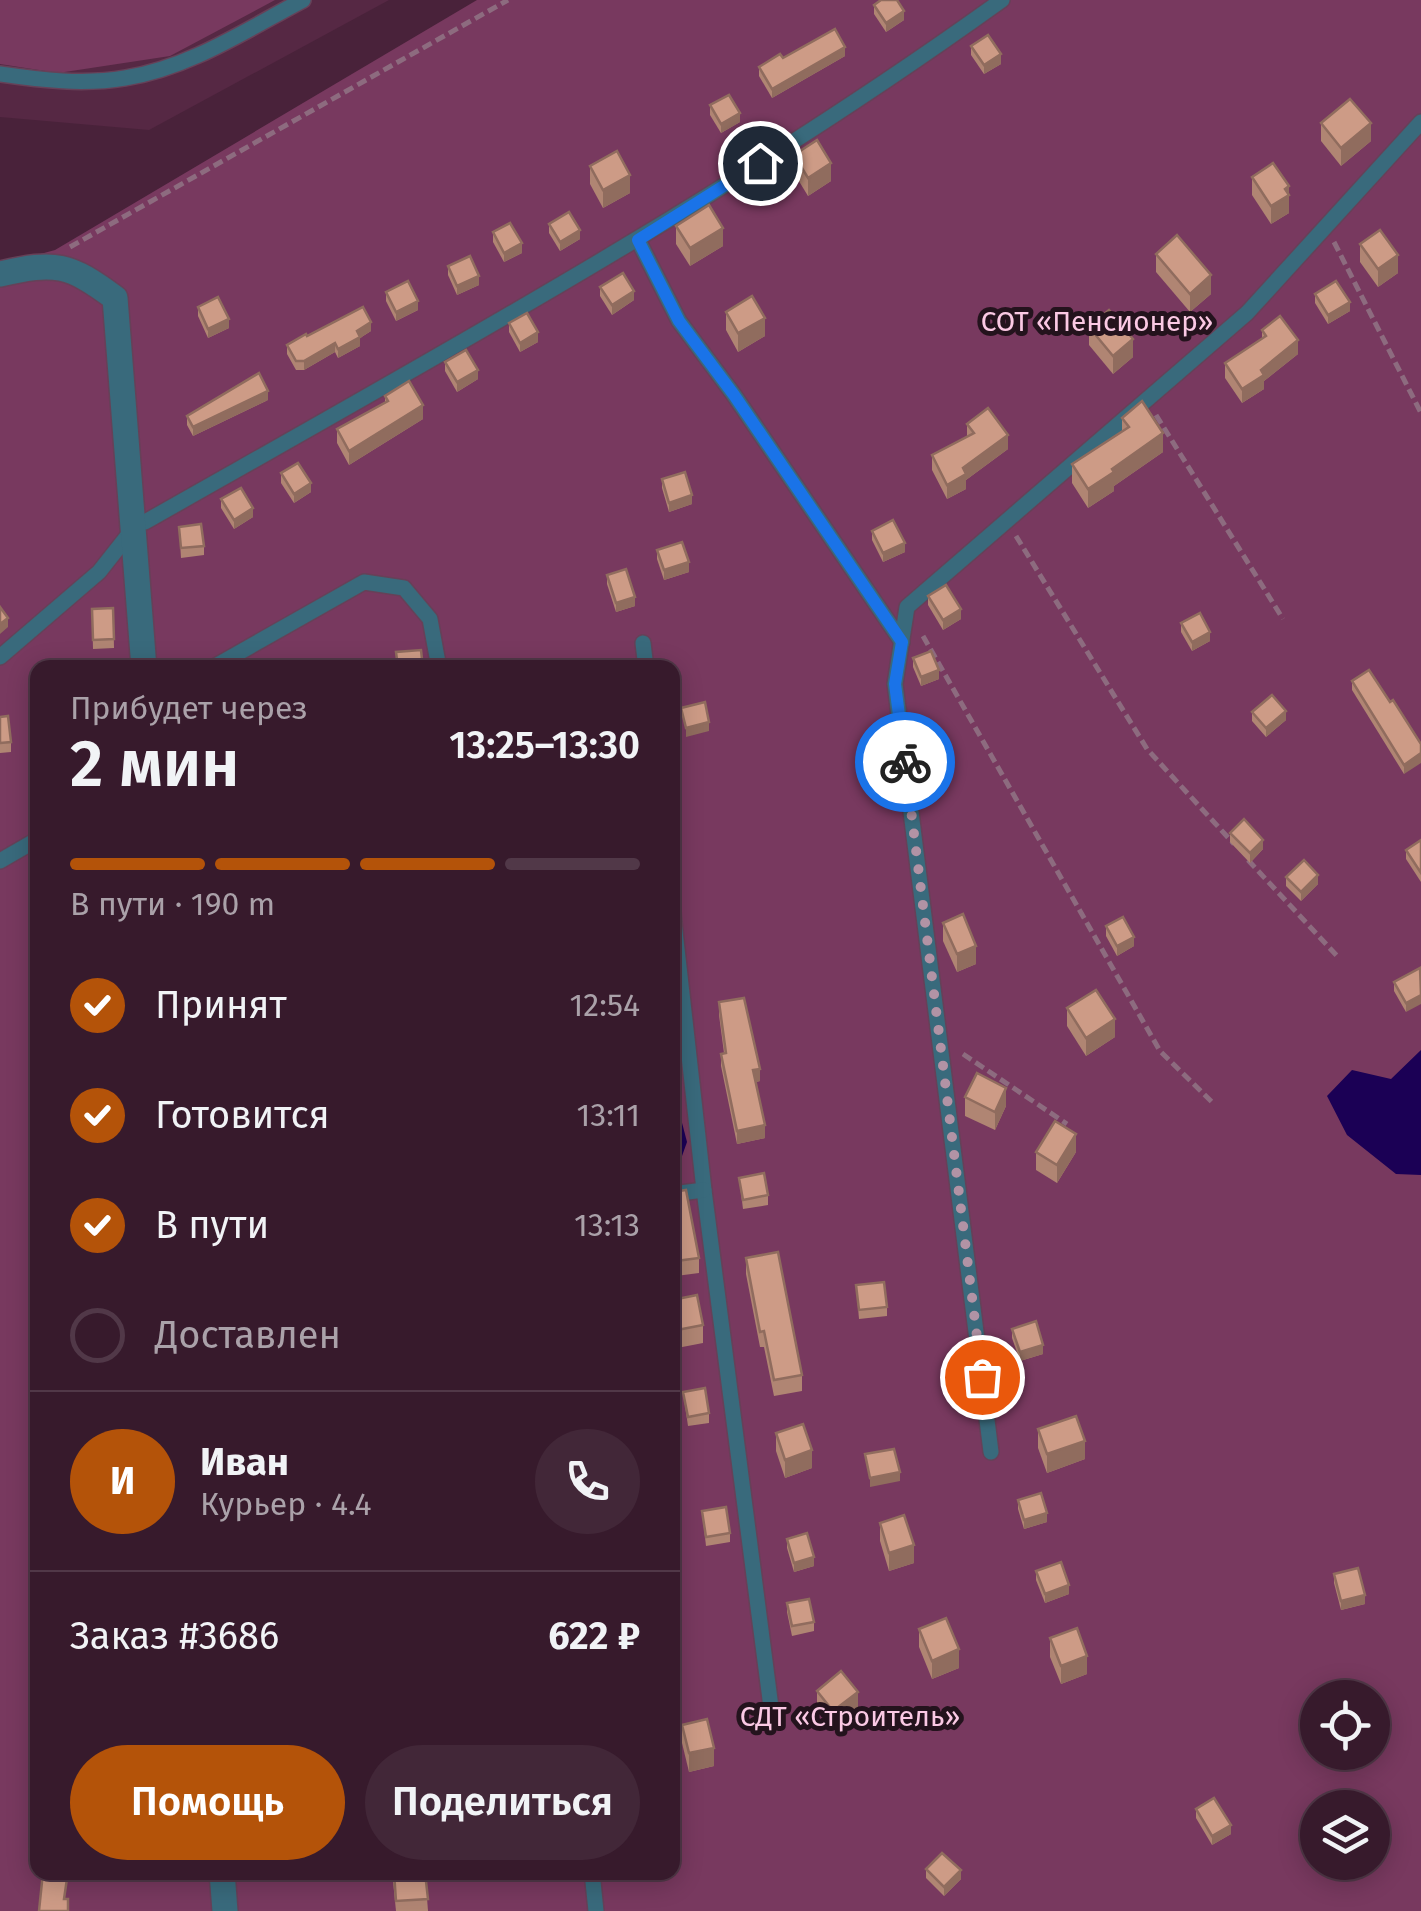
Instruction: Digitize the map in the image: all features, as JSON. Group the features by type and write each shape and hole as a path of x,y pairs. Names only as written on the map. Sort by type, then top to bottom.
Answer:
{"street":[{"path":"0,274 37,265 80,272 115,298 139,526 144,660"},
{"path":"223,1880 225,1911"}],"lane":[{"path":"0,74 51,81 124,78 190,60 303,0"},
{"path":"0,657 99,572 139,526 638,240 883,86 1002,0"},
{"path":"991,1452 895,684 907,607 1247,312 1421,122"},
{"path":"638,240 679,321 902,642"},
{"path":"226,660 364,582 404,588 430,619 438,660"},
{"path":"643,643 645,660"},
{"path":"0,861 30,844"},
{"path":"680,976 772,1715"},
{"path":"680,1193 704,1190"},
{"path":"593,1880 596,1911"}],"path":[{"path":"37,265 508,0"},
{"path":"1326,226 1421,413"},
{"path":"1146,400 1283,619"},
{"path":"1006,521 1146,750 1338,957"},
{"path":"907,607 1160,1051 1212,1102"},
{"path":"939,1039 1067,1124"}],"shaded area":[{"path":"0,0 389,0 149,130 0,117"},
{"path":"1421,1050 1421,1175 1396,1174 1347,1135 1327,1096 1352,1070 1391,1079"},
{"path":"680,1115 687,1142 680,1162"}],"green space":[{"path":"0,0 275,0 170,56 58,73 0,64"},
{"name":"СОТ «Пенсионер»","path":"477,0 1421,0 1421,1911 0,1911 0,265 55,250"}],"building":[{"path":"881,0 897,0 904,11 886,23 874,5"},
{"path":"835,29 845,47 772,89 759,67"},
{"path":"988,35 1001,54 984,65 971,46"},
{"path":"729,95 740,113 721,124 710,105"},
{"path":"1350,99 1371,123 1341,148 1321,123"},
{"path":"817,140 831,163 808,178 794,155"},
{"path":"617,151 630,175 603,190 590,166"},
{"path":"1273,163 1289,186 1285,189 1289,195 1271,206 1252,177"},
{"path":"709,205 723,228 690,248 676,226"},
{"path":"569,212 580,230 560,242 549,224"},
{"path":"510,223 522,243 504,253 493,232"},
{"path":"1380,230 1398,255 1378,269 1360,244"},
{"path":"1177,235 1211,275 1190,294 1156,254"},
{"path":"470,256 479,276 457,286 448,266"},
{"path":"623,273 634,291 612,305 600,287"},
{"path":"408,281 418,301 396,312 386,292"},
{"path":"1336,281 1350,302 1328,315 1315,294"},
{"path":"752,296 765,318 738,333 726,312"},
{"path":"218,297 229,319 208,329 198,307"},
{"path":"363,307 371,322 357,331 360,337 338,349 335,343 304,361 296,361 287,345"},
{"path":"1109,310 1133,339 1113,356 1089,327"},
{"path":"527,313 538,332 520,343 509,323"},
{"path":"1280,316 1298,340 1261,370 1264,375 1242,389 1225,363 1266,336 1262,330"},
{"path":"466,350 478,370 457,382 445,362"},
{"path":"259,373 268,391 193,427 187,416"},
{"path":"409,381 423,405 349,451 337,429 388,401 385,396"},
{"path":"1142,401 1163,433 1088,489 1072,464 1129,427 1122,418"},
{"path":"988,408 1008,435 963,468 966,474 947,485 932,455 974,433 967,424"},
{"path":"298,463 311,483 294,494 281,473"},
{"path":"685,472 692,495 669,503 662,479"},
{"path":"241,488 253,508 234,520 221,499"},
{"path":"893,520 905,543 883,553 872,531"},
{"path":"201,524 204,546 181,548 179,527"},
{"path":"682,542 689,562 664,570 657,550"},
{"path":"626,569 635,597 616,603 607,575"},
{"path":"946,585 961,609 943,620 928,596"},
{"path":"0,607 8,618 0,624"},
{"path":"113,608 114,639 93,640 92,609"},
{"path":"1200,613 1210,632 1192,642 1181,623"},
{"path":"421,650 422,660 397,660 396,652"},
{"path":"931,651 939,670 921,677 913,658"},
{"path":"1369,670 1421,744 1421,753 1404,765 1352,681"},
{"path":"1272,695 1286,711 1266,728 1252,712"},
{"path":"705,702 709,722 686,728 681,708"},
{"path":"8,716 11,742 0,743 0,717"},
{"path":"1244,819 1263,840 1250,853 1230,833"},
{"path":"1421,840 1421,873 1406,850"},
{"path":"1304,860 1318,875 1301,892 1286,877"},
{"path":"963,914 976,946 957,954 943,923"},
{"path":"1123,917 1134,937 1117,946 1106,926"},
{"path":"1420,968 1421,995 1406,1003 1394,982"},
{"path":"1096,990 1115,1019 1086,1038 1067,1008"},
{"path":"744,998 760,1069 753,1070 765,1125 737,1131 721,1054 726,1053 719,1002"},
{"path":"977,1073 1006,1088 995,1112 965,1097"},
{"path":"1055,1121 1076,1134 1057,1165 1036,1152"},
{"path":"764,1173 768,1195 743,1200 739,1178"},
{"path":"686,1190 699,1258 680,1260 680,1191"},
{"path":"778,1252 802,1375 774,1380 746,1258"},
{"path":"884,1282 887,1307 859,1310 856,1285"},
{"path":"697,1295 703,1325 680,1329 680,1298"},
{"path":"1036,1321 1043,1345 1020,1352 1012,1329"},
{"path":"705,1388 709,1413 688,1417 683,1392"},
{"path":"1076,1416 1085,1441 1047,1454 1038,1429"},
{"path":"803,1424 812,1450 785,1460 776,1433"},
{"path":"894,1449 900,1472 870,1478 865,1454"},
{"path":"1041,1493 1047,1513 1024,1520 1018,1500"},
{"path":"726,1507 730,1533 706,1537 702,1511"},
{"path":"904,1515 914,1545 889,1553 880,1523"},
{"path":"807,1533 814,1557 794,1563 787,1539"},
{"path":"1061,1562 1069,1585 1045,1594 1036,1571"},
{"path":"1358,1568 1365,1595 1341,1601 1334,1574"},
{"path":"809,1599 814,1622 792,1626 787,1603"},
{"path":"946,1618 959,1649 932,1661 919,1629"},
{"path":"1077,1628 1087,1656 1061,1666 1050,1638"},
{"path":"841,1671 858,1692 833,1711 817,1691"},
{"path":"707,1719 714,1748 689,1753 682,1725"},
{"path":"1214,1798 1231,1825 1212,1836 1196,1809"},
{"path":"942,1853 961,1870 944,1887 926,1869"},
{"path":"42,1880 67,1880 64,1899 68,1899 68,1911 39,1911"},
{"path":"395,1880 426,1880 428,1899 396,1901"}],"way so far":[{"path":"905,762 982,1377"}],"route":[{"path":"760,163 638,240 679,321 902,642 895,684 905,762"}],"park label":[{"name":"СДТ «Строитель»","path":"850,1716"}]}
